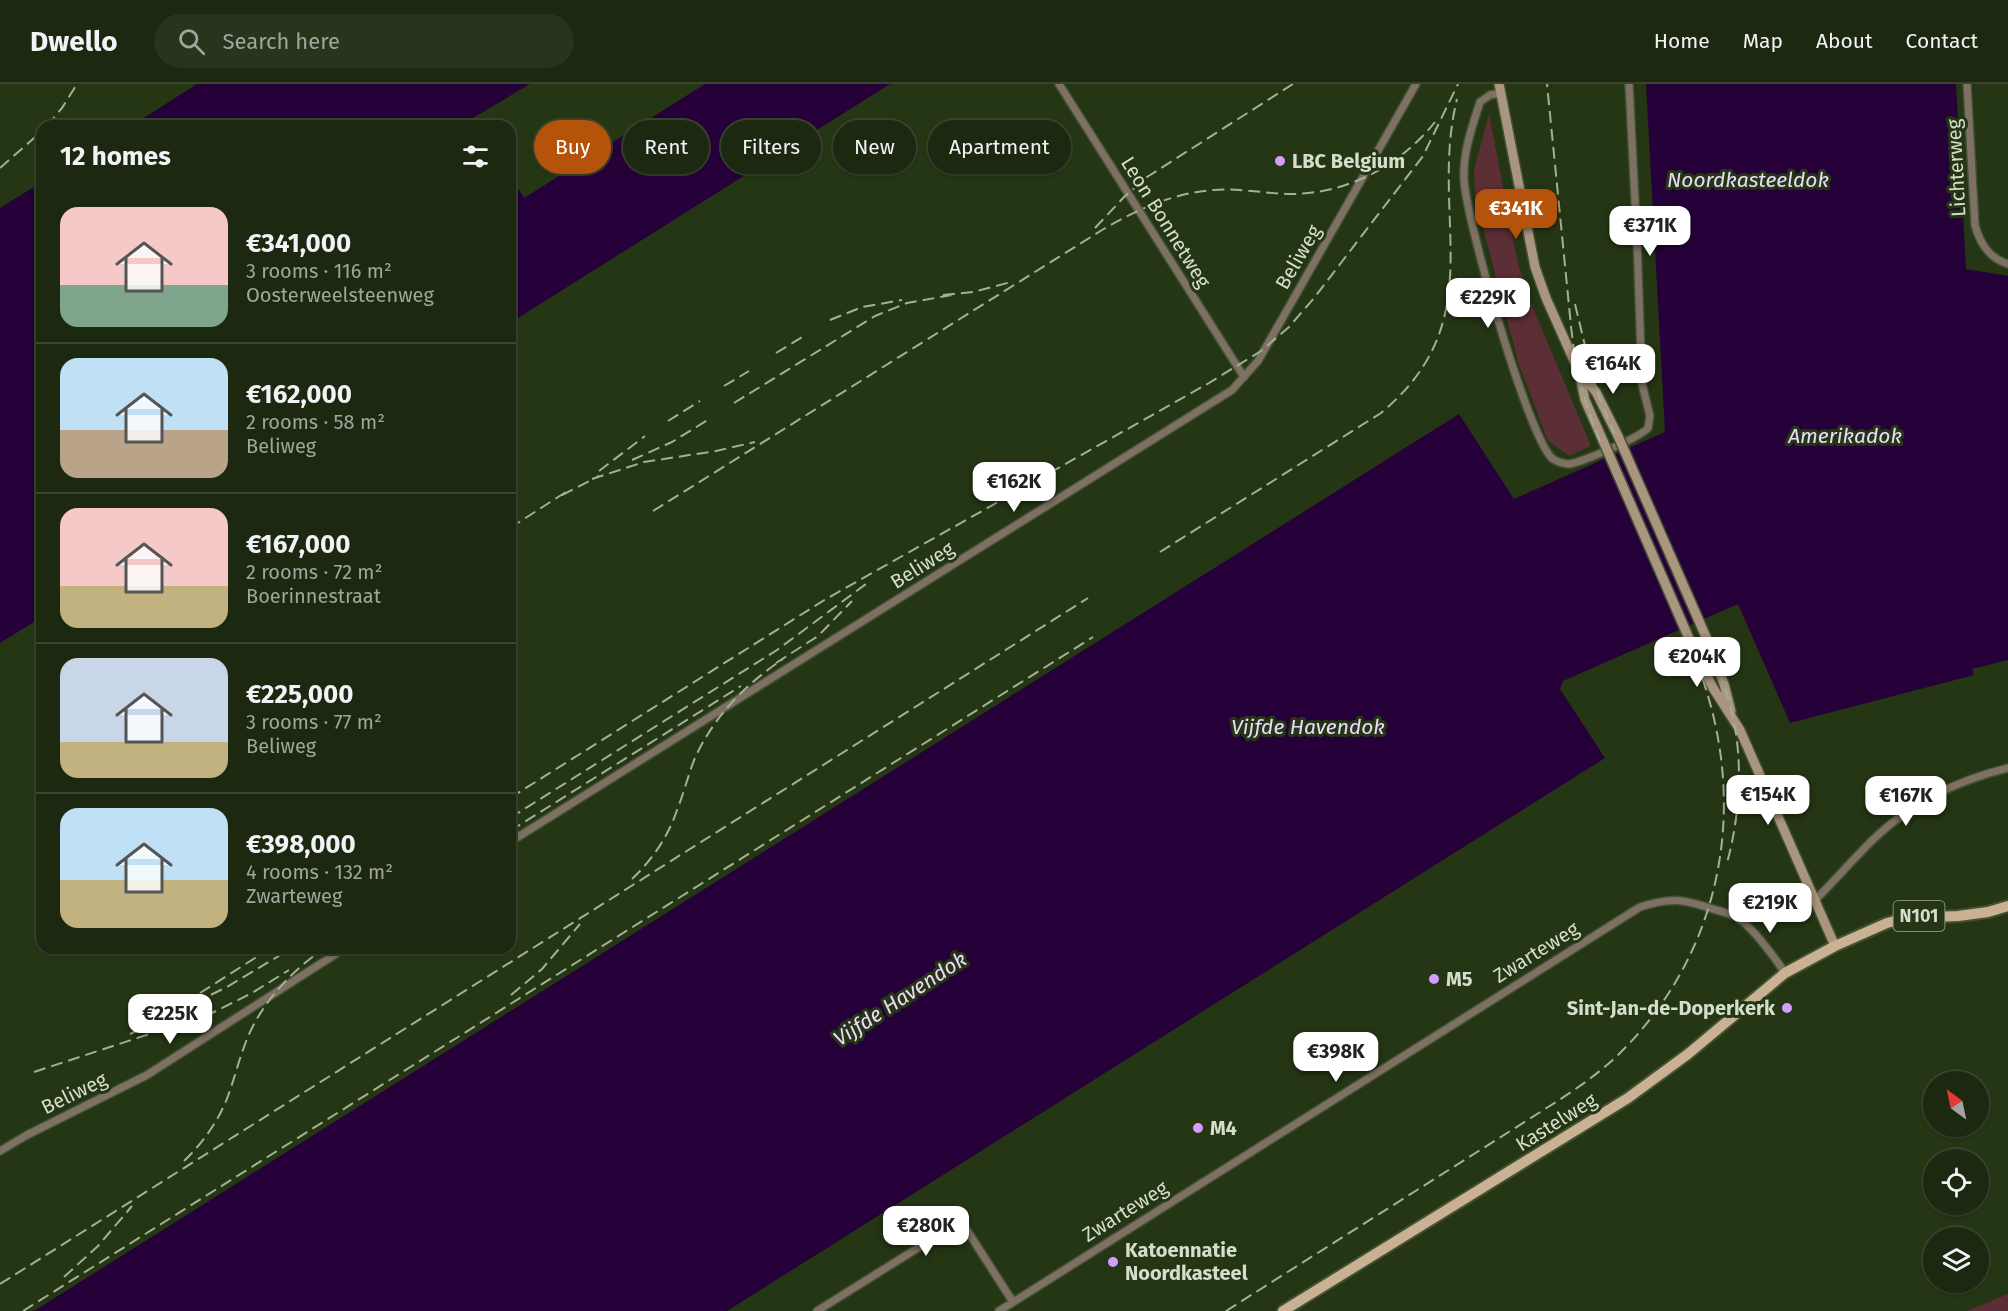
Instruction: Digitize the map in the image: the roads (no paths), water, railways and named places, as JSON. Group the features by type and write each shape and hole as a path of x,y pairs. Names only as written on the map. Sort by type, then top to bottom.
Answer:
{"main road":[{"path":"1500,88 1535,267 1542,290 1579,372 1585,400 1691,644 1713,688 1732,716 1835,946"},
{"path":"1579,372 1596,392 1618,436 1706,637 1725,684 1732,716"},
{"name":"N101","path":"1835,946 1887,923 1907,918 1958,916 1988,912 2008,906"},
{"name":"Kastelweg","path":"1283,1311 1628,1098 1688,1054 1785,973 1835,946"}],"street":[{"name":"Leon Bonnetweg","path":"1059,84 1244,377"},
{"name":"Beliweg","path":"516,838 1232,390 1257,361 1270,340 1416,84"},
{"path":"1500,88 1480,102 1464,163 1465,200 1512,364 1542,444 1553,460 1569,464 1636,437 1648,428 1650,416 1642,384 1629,84"},
{"name":"Lichterweg","path":"1968,84 1975,225 1980,242 1991,256 2008,264"},
{"path":"1815,900 1877,836 1911,808 1952,786 1983,774 2008,768"},
{"name":"Zwarteweg","path":"999,1311 1640,907 1672,900 1687,901 1735,916 1745,924 1785,973"},
{"name":"Beliweg","path":"0,1150 147,1075 336,954"},
{"path":"817,1311 961,1221 1013,1302"}],"water":[{"path":"197,84 530,84 473,118 474,120 140,120"},
{"path":"705,84 890,84 821,127 821,120 721,120 721,174 747,174 516,319 516,185 524,198 562,174 611,174 611,143 623,136 623,174 709,174 709,120 648,120"},
{"name":"Vijfde Havendok","path":"1646,84 1956,84 1966,269 2008,276 2008,660 1972,669 1974,675 1790,723 1738,604 1563,681 1560,689 1605,758 727,1311 34,1311 1459,414 1514,499 1665,432"},
{"path":"36,186 36,621 0,643 0,208"}],"railway":[{"path":"52,120 77,84"},
{"path":"1095,228 1124,197 1147,177 1293,84"},
{"path":"516,794 826,599 1209,383 1261,351 1289,327 1314,298 1423,156 1458,84"},
{"path":"1226,1311 1555,1103 1613,1060 1656,1011 1684,968 1704,921 1717,872 1723,822 1722,771 1714,720 1699,669 1597,434 1577,368 1547,84"},
{"path":"1160,552 1381,413 1416,377 1436,341 1447,303 1450,265 1450,143 1457,99"},
{"path":"653,511 1102,230 1128,216 1169,199 1198,192 1232,190 1287,194 1309,193 1350,184 1388,165 1421,138 1435,122"},
{"path":"0,168 36,136"},
{"path":"943,295 973,292 1011,282"},
{"path":"734,403 875,316 907,303 952,295"},
{"path":"830,320 862,307 902,300"},
{"path":"1575,304 1593,379 1603,407 1712,654 1729,701 1737,741 1739,782 1738,803 1727,863"},
{"path":"776,353 804,336"},
{"path":"724,386 749,371"},
{"path":"668,421 700,401"},
{"path":"632,460 672,442 711,418"},
{"path":"599,471 645,436"},
{"path":"592,479 644,462 716,451 755,442"},
{"path":"562,495 599,476"},
{"path":"516,524 569,490"},
{"path":"516,814 777,650 866,584"},
{"path":"0,1284 1088,598"},
{"path":"776,663 818,636 852,601"},
{"path":"23,1311 1093,637"},
{"path":"632,879 653,856 669,830 695,758 712,728 744,690 783,659"},
{"path":"516,827 741,686"},
{"path":"511,995 542,969 580,924"},
{"path":"200,993 261,954"},
{"path":"130,1034 227,987 282,954"},
{"path":"184,1161 198,1147 220,1114 247,1038 265,1006 293,974 317,954"},
{"path":"34,1072 210,1014 252,993 289,970"},
{"path":"64,1277 98,1246 132,1206"}],"place":[{"name":"LBC Belgium","path":"1280,161"},
{"name":"M5","path":"1434,979"},
{"name":"Sint-Jan-de-Doperkerk","path":"1787,1008"},
{"name":"M4","path":"1198,1128"},
{"name":"Katoennatie Noordkasteel","path":"1113,1262"}],"water label":[{"name":"Noordkasteeldok","path":"1748,180"},
{"name":"Amerikadok","path":"1845,436"}]}
